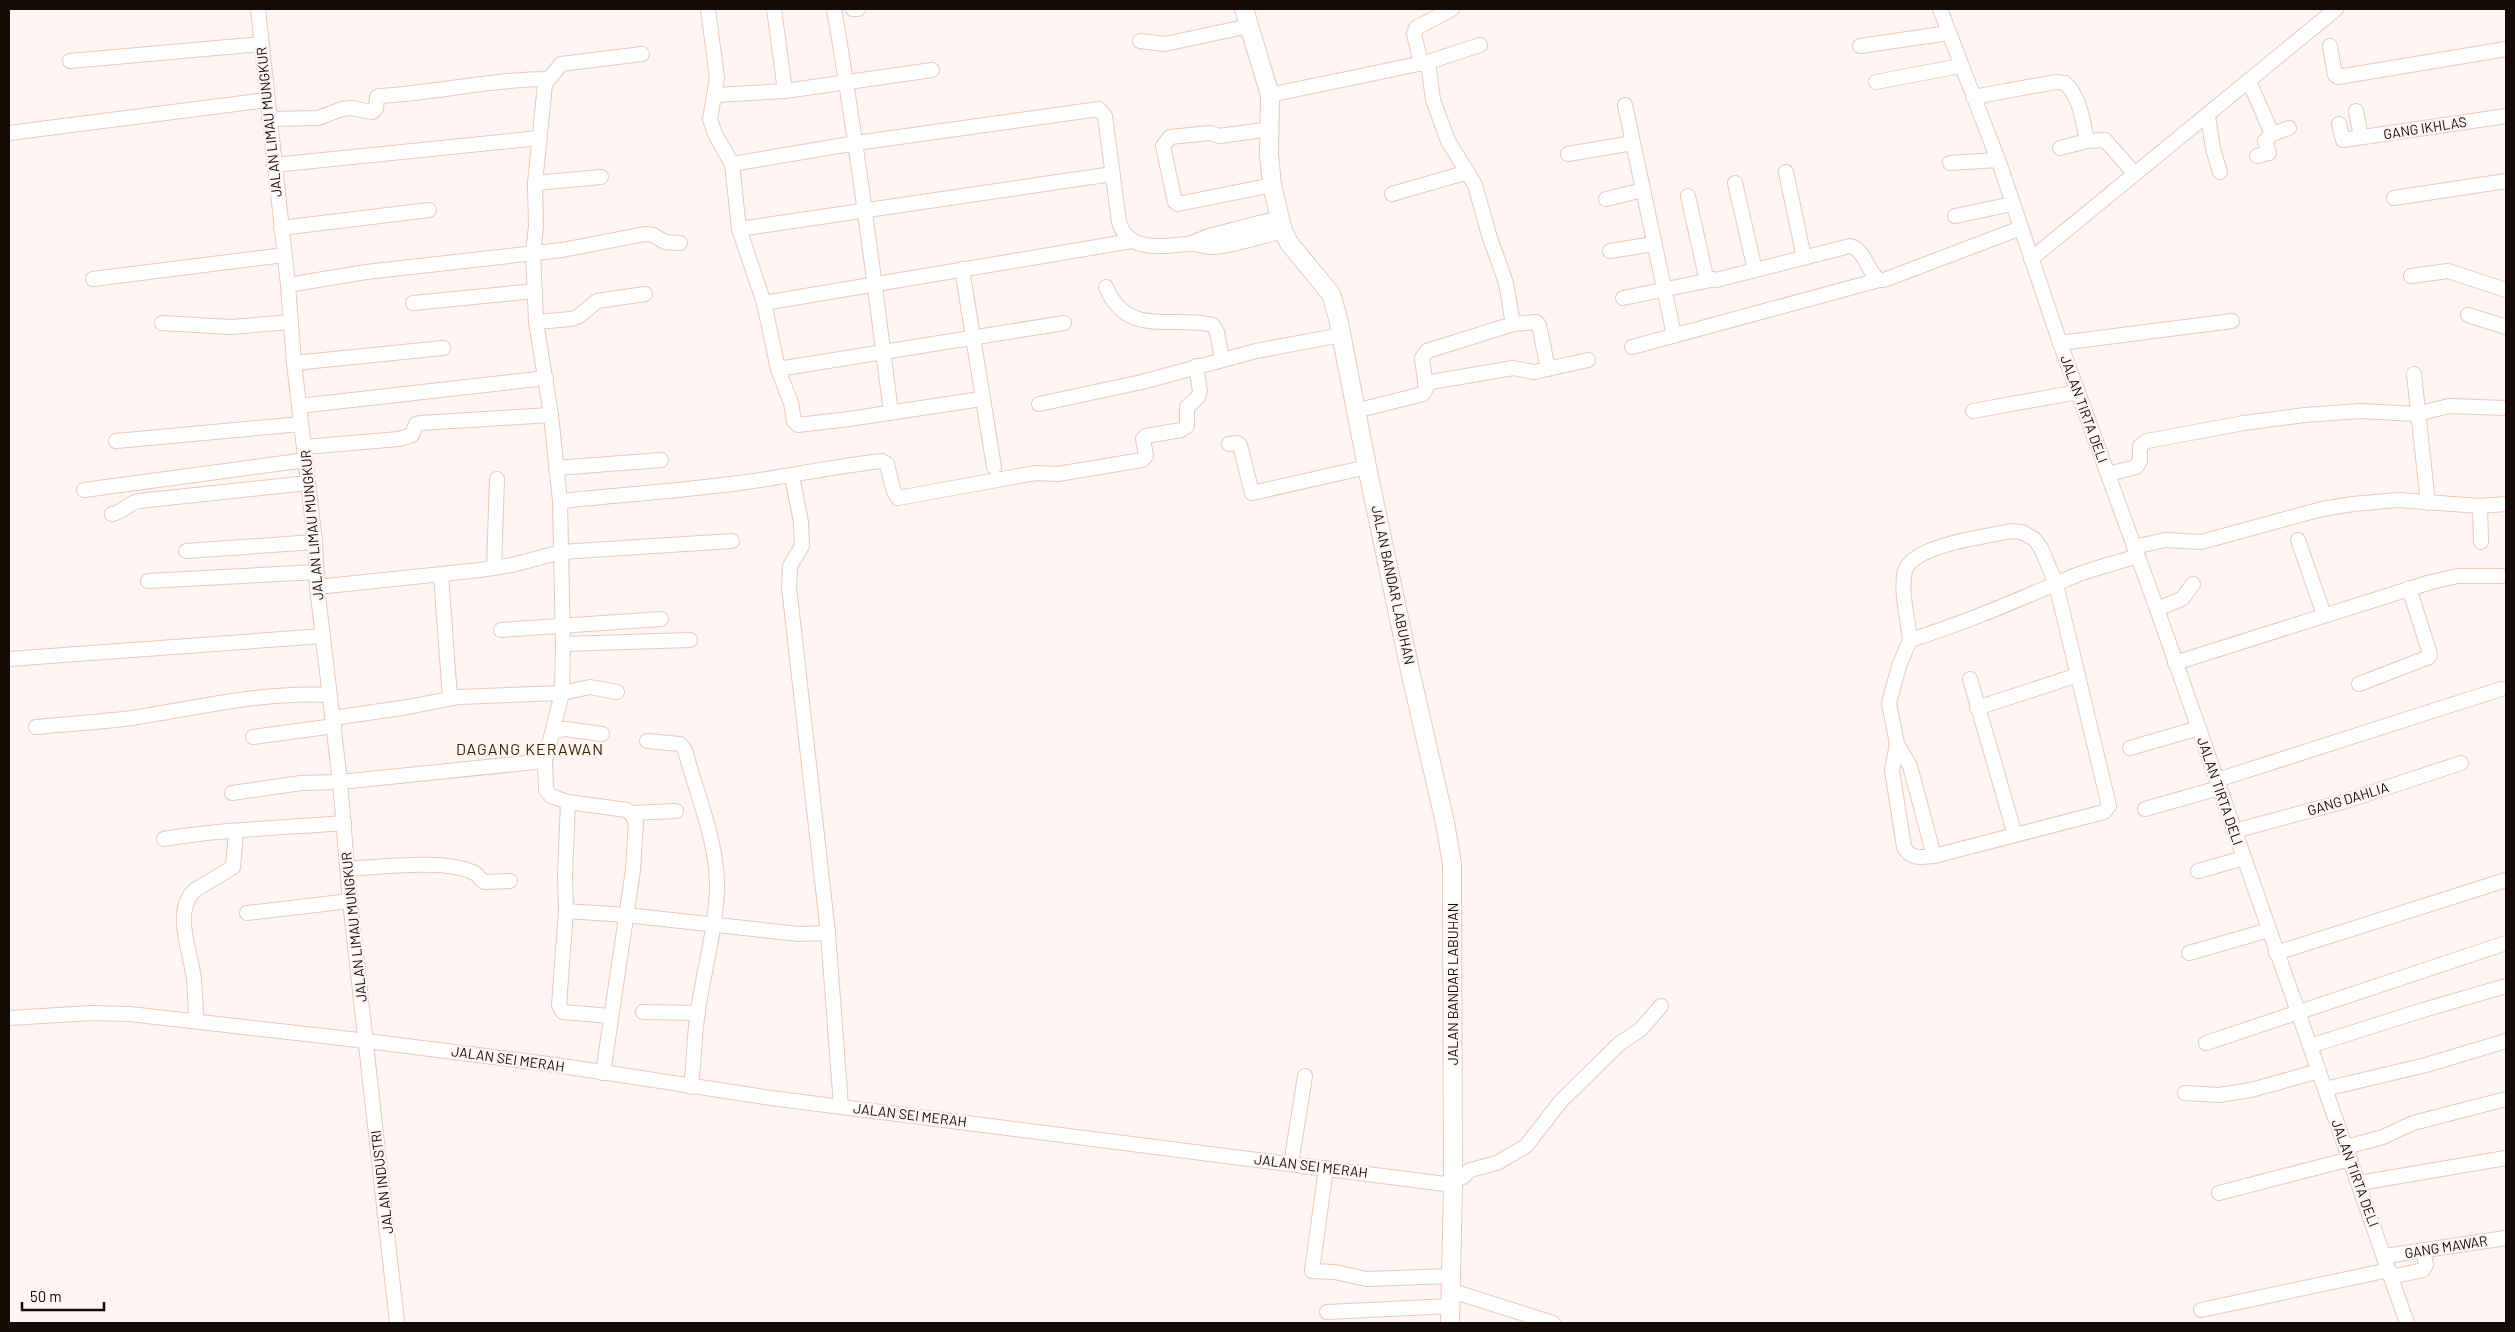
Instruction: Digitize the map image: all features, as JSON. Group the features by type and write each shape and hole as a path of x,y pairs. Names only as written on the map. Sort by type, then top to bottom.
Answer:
{"main road":[{"name":"JALAN BANDAR LABUHAN","path":"1244,9 1270,96 1272,185 1281,225 1289,243 1331,294 1411,675 1446,823 1452,864 1453,1182 1451,1299"}],"street":[{"name":"JALAN LIMAU MUNGKUR","path":"258,9 366,1041"},
{"path":"708,9 717,78 716,95 710,119 715,134 732,164 739,229 764,303 778,369 791,403 794,421 797,424 891,413 981,399"},
{"path":"774,9 785,91"},
{"path":"834,9 866,212 873,284 891,413"},
{"path":"1452,9 1416,28 1414,34 1425,63 1433,100 1448,141 1475,185 1489,235 1506,283 1513,324"},
{"name":"JALAN TIRTA DELI","path":"1940,9 1960,66 1998,160 2060,343 2157,609 2407,1323"},
{"path":"2031,259 2134,173 2249,82 2323,14 2336,9"},
{"path":"1140,42 1165,44 1249,26"},
{"path":"1860,46 1949,33"},
{"path":"70,61 261,44"},
{"path":"1270,96 1425,63 1480,45"},
{"path":"2330,46 2335,75 2338,77 2506,49"},
{"path":"603,1073 633,870 636,823 631,813 627,810 568,802 551,796 546,790 545,761 562,693 563,644 560,501 551,415 536,322 533,254 536,226 535,184 545,84 548,79 561,64 642,54"},
{"path":"1876,82 1960,66"},
{"path":"716,95 785,91 932,70"},
{"path":"269,119 321,118 342,109 351,108 372,112 376,109 377,98 380,96 431,92 466,85 548,79"},
{"path":"1973,97 2065,82 2074,95 2081,112 2087,141"},
{"path":"2249,82 2272,134"},
{"path":"9,133 267,100"},
{"path":"1625,105 1674,335"},
{"path":"732,164 856,143 1099,109 1105,116 1121,228 1132,241"},
{"path":"2356,111 2361,137"},
{"path":"2208,116 2213,149 2220,172"},
{"name":"GANG IKHLAS","path":"2339,124 2343,140 2506,116"},
{"path":"2257,156 2269,153 2265,141 2272,134 2289,128"},
{"path":"1270,130 1219,136 1210,133 1170,137 1163,146 1175,202 1178,204 1272,185"},
{"path":"274,165 540,138"},
{"path":"2060,148 2087,141 2105,140 2134,173"},
{"path":"1568,154 1633,143"},
{"path":"1950,163 1998,160"},
{"path":"1392,194 1468,172"},
{"path":"1786,172 1804,258"},
{"path":"739,229 866,212 1112,174"},
{"path":"535,184 601,177"},
{"path":"2394,198 2506,181"},
{"path":"1735,183 1755,270"},
{"path":"1606,199 1643,190"},
{"path":"1688,196 1706,277 1711,280"},
{"path":"1955,216 2012,204"},
{"path":"281,228 429,210"},
{"path":"764,303 1132,241 1157,247 1192,244 1209,236 1281,225"},
{"path":"1632,347 1879,280 2021,228"},
{"path":"288,285 366,272 533,254 596,245 645,234 653,235 665,242 680,243"},
{"path":"1610,251 1654,244"},
{"path":"1623,298 1755,270 1850,246 1856,247 1871,275 1879,280"},
{"path":"93,279 284,255"},
{"path":"962,270 981,399 994,467"},
{"path":"2410,276 2448,272 2506,290"},
{"path":"1106,287 1114,304 1133,319 1213,325 1217,332 1222,359"},
{"path":"413,303 535,291"},
{"path":"536,322 578,316 597,301 645,294"},
{"path":"2468,315 2506,327"},
{"path":"2060,343 2232,321"},
{"path":"162,324 231,328 291,322"},
{"path":"1355,411 1418,396 1426,389 1422,358 1427,351 1513,324 1536,322 1539,324 1548,369"},
{"path":"778,369 973,336 1022,331 1064,323"},
{"path":"1039,404 1142,382 1222,359 1341,335"},
{"path":"294,363 443,348"},
{"path":"1425,383 1513,368 1534,372 1588,360"},
{"path":"560,501 792,476 844,465 882,461 887,464 893,489 898,498 997,480 1036,474 1058,474 1142,460 1146,456 1143,439 1146,436 1181,430 1186,426 1187,407 1198,397 1200,391 1196,366"},
{"path":"2414,374 2428,503"},
{"path":"300,406 546,378"},
{"path":"1973,411 2078,392"},
{"path":"2108,474 2136,467 2140,461 2140,446 2147,441 2224,426 2360,411 2417,414 2449,406 2506,408"},
{"path":"84,490 399,439 412,435 416,424 420,423 551,415"},
{"path":"116,441 301,424"},
{"path":"1229,444 1237,443 1240,446 1252,493 1367,467"},
{"path":"556,468 661,460"},
{"path":"792,476 801,522 802,546 790,566 790,588 828,933 842,1106"},
{"path":"494,568 497,479"},
{"path":"112,514 120,512 131,502 308,483"},
{"path":"1910,640 2006,606 2069,578 2165,540 2201,542 2322,510 2353,504 2398,500 2480,506 2506,504"},
{"path":"2480,506 2481,542"},
{"path":"1897,744 1892,770 1904,847 1909,854 1917,858 1934,856 2104,812 2109,806 2056,584 2041,548 2034,539 2022,532 2012,531 1923,552 1908,563 1905,571 1903,588 1910,640 1899,666 1889,703 1897,744 1910,766 1934,856"},
{"path":"2298,540 2324,615"},
{"path":"317,587 441,576 494,568 561,552 732,541"},
{"path":"186,551 315,542"},
{"path":"148,581 318,572"},
{"path":"441,576 450,698"},
{"path":"2175,663 2409,588 2458,576 2501,576"},
{"path":"2157,609 2182,599 2193,584"},
{"path":"2360,684 2426,660 2429,657 2430,654 2409,588"},
{"path":"501,630 661,619"},
{"path":"9,659 323,636"},
{"path":"563,644 690,640"},
{"path":"1977,708 2078,675"},
{"path":"1970,679 2015,836"},
{"path":"253,737 450,698 562,693 590,687 617,692"},
{"path":"2144,809 2501,689"},
{"path":"36,727 129,718 256,699 309,694 330,695"},
{"path":"2130,748 2198,728"},
{"path":"554,731 565,730 602,734"},
{"path":"647,741 680,744 684,750 707,825 715,866 717,883 698,1013 691,1087"},
{"path":"232,793 301,783 340,782 545,761"},
{"name":"GANG DAHLIA","path":"2234,831 2346,801 2461,763"},
{"path":"568,802 565,832 566,911 559,1005 563,1012 610,1016"},
{"path":"631,813 676,811"},
{"path":"164,839 212,831 236,832 344,823"},
{"path":"196,1021 194,980 190,950 184,930 186,904 190,894 195,890 233,868 236,832"},
{"path":"2198,871 2244,858"},
{"path":"348,868 440,866 466,870 476,874 484,882 510,881"},
{"path":"2276,953 2506,880"},
{"path":"247,914 350,902"},
{"path":"566,911 626,914 799,934 828,933"},
{"path":"2189,953 2269,930"},
{"path":"2206,1043 2506,943"},
{"path":"2310,1046 2506,986"},
{"path":"1453,1182 1463,1177 1472,1169 1497,1163 1526,1146 1561,1101 1619,1044 1641,1029 1661,1006"},
{"path":"643,1012 698,1013"},
{"name":"JALAN SEI MERAH","path":"9,1018 90,1013 196,1021 366,1041 603,1073 691,1087 1291,1164 1453,1182"},
{"path":"2325,1089 2426,1065 2506,1040"},
{"name":"JALAN INDUSTRI","path":"366,1041 397,1323"},
{"path":"2185,1093 2219,1094 2251,1090 2319,1072"},
{"path":"1291,1164 1305,1076"},
{"path":"2219,1193 2348,1153 2414,1123 2506,1099"},
{"path":"2359,1183 2506,1158"},
{"path":"1326,1168 1312,1271 1335,1272 1553,1323"},
{"name":"GANG MAWAR","path":"2385,1256 2506,1238"},
{"path":"2201,1310 2424,1268 2423,1251"},
{"path":"1328,1312 1451,1299"}],"district":[{"name":"DAGANG KERAWAN","path":"530,749"}]}
